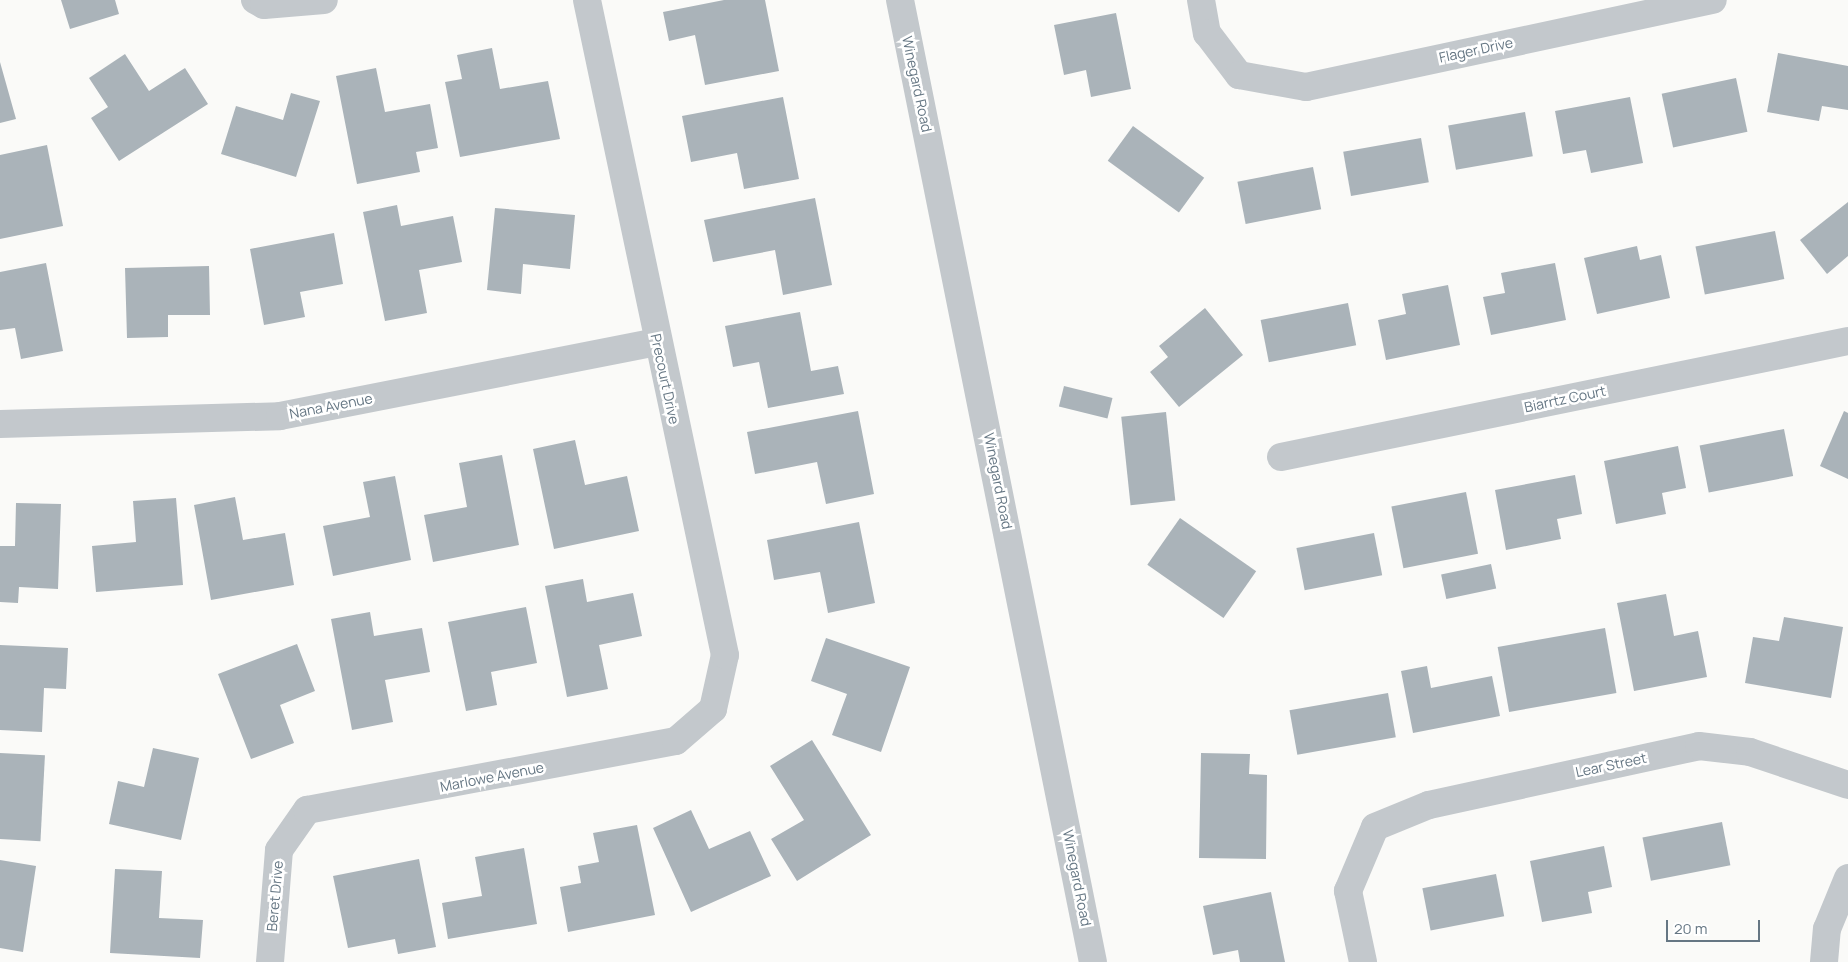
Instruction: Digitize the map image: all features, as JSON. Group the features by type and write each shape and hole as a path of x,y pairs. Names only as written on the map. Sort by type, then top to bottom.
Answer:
{"street":[{"path":"260,3 324,0"},
{"name":"Precourt Drive","path":"587,0 657,342 725,655 713,709 676,741"},
{"name":"Winegard Road","path":"900,0 1093,962"},
{"name":"Flager Drive","path":"1201,0 1207,33 1239,75 1306,86 1713,0"},
{"name":"Nana Avenue","path":"0,424 280,416 657,342"},
{"name":"Biarrtz Court","path":"1281,457 1848,342"},
{"name":"Marlowe Avenue","path":"307,810 676,741"},
{"name":"Lear Street","path":"1363,962 1348,891 1375,827 1429,805 1699,746 1750,752 1848,785"},
{"name":"Beret Drive","path":"270,962 279,850 307,810"},
{"path":"1824,962 1826,929 1848,878"}],"building":[{"path":"61,0 115,0 119,14 70,29"},
{"path":"724,0 765,0 779,71 705,85 695,35 669,41 663,12"},
{"path":"1116,13 1131,89 1091,97 1086,70 1064,75 1054,25"},
{"path":"492,48 500,89 548,81 560,139 460,157 445,82 462,79 457,55"},
{"path":"1778,53 1848,66 1848,110 1822,106 1819,121 1767,112"},
{"path":"125,54 149,91 185,68 208,104 119,161 91,118 108,107 89,78"},
{"path":"0,62 16,119 0,123"},
{"path":"376,68 385,112 430,104 438,148 416,152 420,172 357,184 336,76"},
{"path":"1736,78 1747,132 1673,148 1662,94"},
{"path":"291,93 320,101 296,177 221,154 236,106 283,120"},
{"path":"783,97 799,179 744,189 737,153 691,162 682,116"},
{"path":"1630,97 1643,163 1591,173 1586,150 1563,154 1555,111"},
{"path":"1525,112 1533,156 1456,170 1448,126"},
{"path":"1133,126 1204,178 1179,213 1108,161"},
{"path":"1421,138 1429,182 1351,196 1343,152"},
{"path":"47,145 63,226 0,239 0,155"},
{"path":"1313,167 1321,209 1246,224 1237,182"},
{"path":"815,198 832,285 783,295 775,250 713,262 704,220"},
{"path":"1848,202 1848,256 1827,274 1800,240"},
{"path":"397,205 401,226 453,216 462,262 419,270 427,313 385,321 363,212"},
{"path":"495,208 575,215 570,269 523,264 521,294 487,290"},
{"path":"1775,231 1784,279 1705,295 1695,246"},
{"path":"334,233 343,284 300,292 305,317 264,325 250,249"},
{"path":"1637,246 1640,260 1661,255 1670,298 1597,314 1584,258"},
{"path":"46,263 63,351 21,359 15,328 0,330 0,272"},
{"path":"1555,263 1566,320 1491,335 1483,297 1505,293 1501,273"},
{"path":"209,266 210,315 168,315 168,337 127,338 125,268"},
{"path":"1448,285 1460,345 1386,360 1378,320 1406,314 1402,294"},
{"path":"1348,303 1356,345 1269,362 1261,320"},
{"path":"1205,308 1243,355 1179,407 1150,372 1168,357 1159,346"},
{"path":"800,312 811,371 838,366 844,394 768,408 759,362 733,367 725,326"},
{"path":"1064,386 1113,398 1107,418 1059,406"},
{"path":"858,411 874,494 826,504 817,462 755,474 747,432"},
{"path":"1844,411 1848,413 1848,479 1820,466"},
{"path":"1166,412 1175,501 1131,505 1121,417"},
{"path":"1784,429 1793,476 1709,493 1700,445"},
{"path":"575,440 585,485 627,476 639,531 554,549 533,449"},
{"path":"1678,446 1686,488 1662,493 1666,514 1616,524 1604,461"},
{"path":"502,455 519,545 433,562 424,515 467,507 459,463"},
{"path":"1575,475 1582,514 1557,519 1561,539 1506,550 1495,490"},
{"path":"395,476 411,560 333,576 323,526 370,517 363,482"},
{"path":"1466,492 1478,554 1403,568 1391,507"},
{"path":"235,497 243,540 285,533 294,585 211,600 194,505"},
{"path":"176,498 183,585 96,592 92,546 136,542 133,501"},
{"path":"16,503 61,504 58,589 19,587 18,603 0,602 0,546 15,546"},
{"path":"1180,518 1256,571 1223,618 1147,565"},
{"path":"859,522 875,603 828,613 820,572 774,580 767,540"},
{"path":"1374,533 1382,575 1305,590 1296,548"},
{"path":"1491,564 1496,588 1446,599 1441,575"},
{"path":"583,579 587,602 633,593 642,636 599,645 608,689 567,697 545,586"},
{"path":"1666,594 1674,636 1698,631 1707,677 1634,691 1617,603"},
{"path":"526,607 537,663 491,672 497,705 466,711 448,622"},
{"path":"370,612 374,636 422,628 430,672 385,680 393,722 352,730 331,619"},
{"path":"1784,617 1843,627 1831,698 1745,683 1753,637 1779,641"},
{"path":"1605,628 1616,693 1509,712 1498,647"},
{"path":"826,638 910,667 881,752 832,735 847,694 811,681"},
{"path":"297,644 315,691 280,705 294,743 251,759 218,674"},
{"path":"0,645 68,648 66,689 44,688 42,732 0,730"},
{"path":"1427,666 1431,688 1492,676 1500,716 1413,733 1401,671"},
{"path":"1388,693 1396,737 1297,755 1290,710"},
{"path":"812,740 871,835 797,881 771,839 804,820 770,766"},
{"path":"153,748 199,758 181,840 109,824 118,781 144,787"},
{"path":"0,753 45,755 40,841 0,839"},
{"path":"1201,753 1250,754 1249,774 1267,775 1266,859 1199,858"},
{"path":"691,810 709,849 750,831 771,876 691,912 653,828"},
{"path":"1722,822 1730,865 1651,881 1642,837"},
{"path":"637,825 655,915 568,932 560,887 581,883 578,866 599,862 593,833"},
{"path":"1604,846 1612,887 1588,892 1592,913 1542,922 1530,861"},
{"path":"524,848 537,924 448,939 442,903 482,896 475,857"},
{"path":"419,859 436,947 398,954 395,939 348,948 333,876"},
{"path":"0,860 36,866 23,952 0,948"},
{"path":"115,869 162,871 159,918 203,920 200,958 110,953"},
{"path":"1496,874 1504,916 1431,931 1422,888"},
{"path":"1271,892 1285,962 1240,962 1238,950 1213,955 1203,906"}]}
